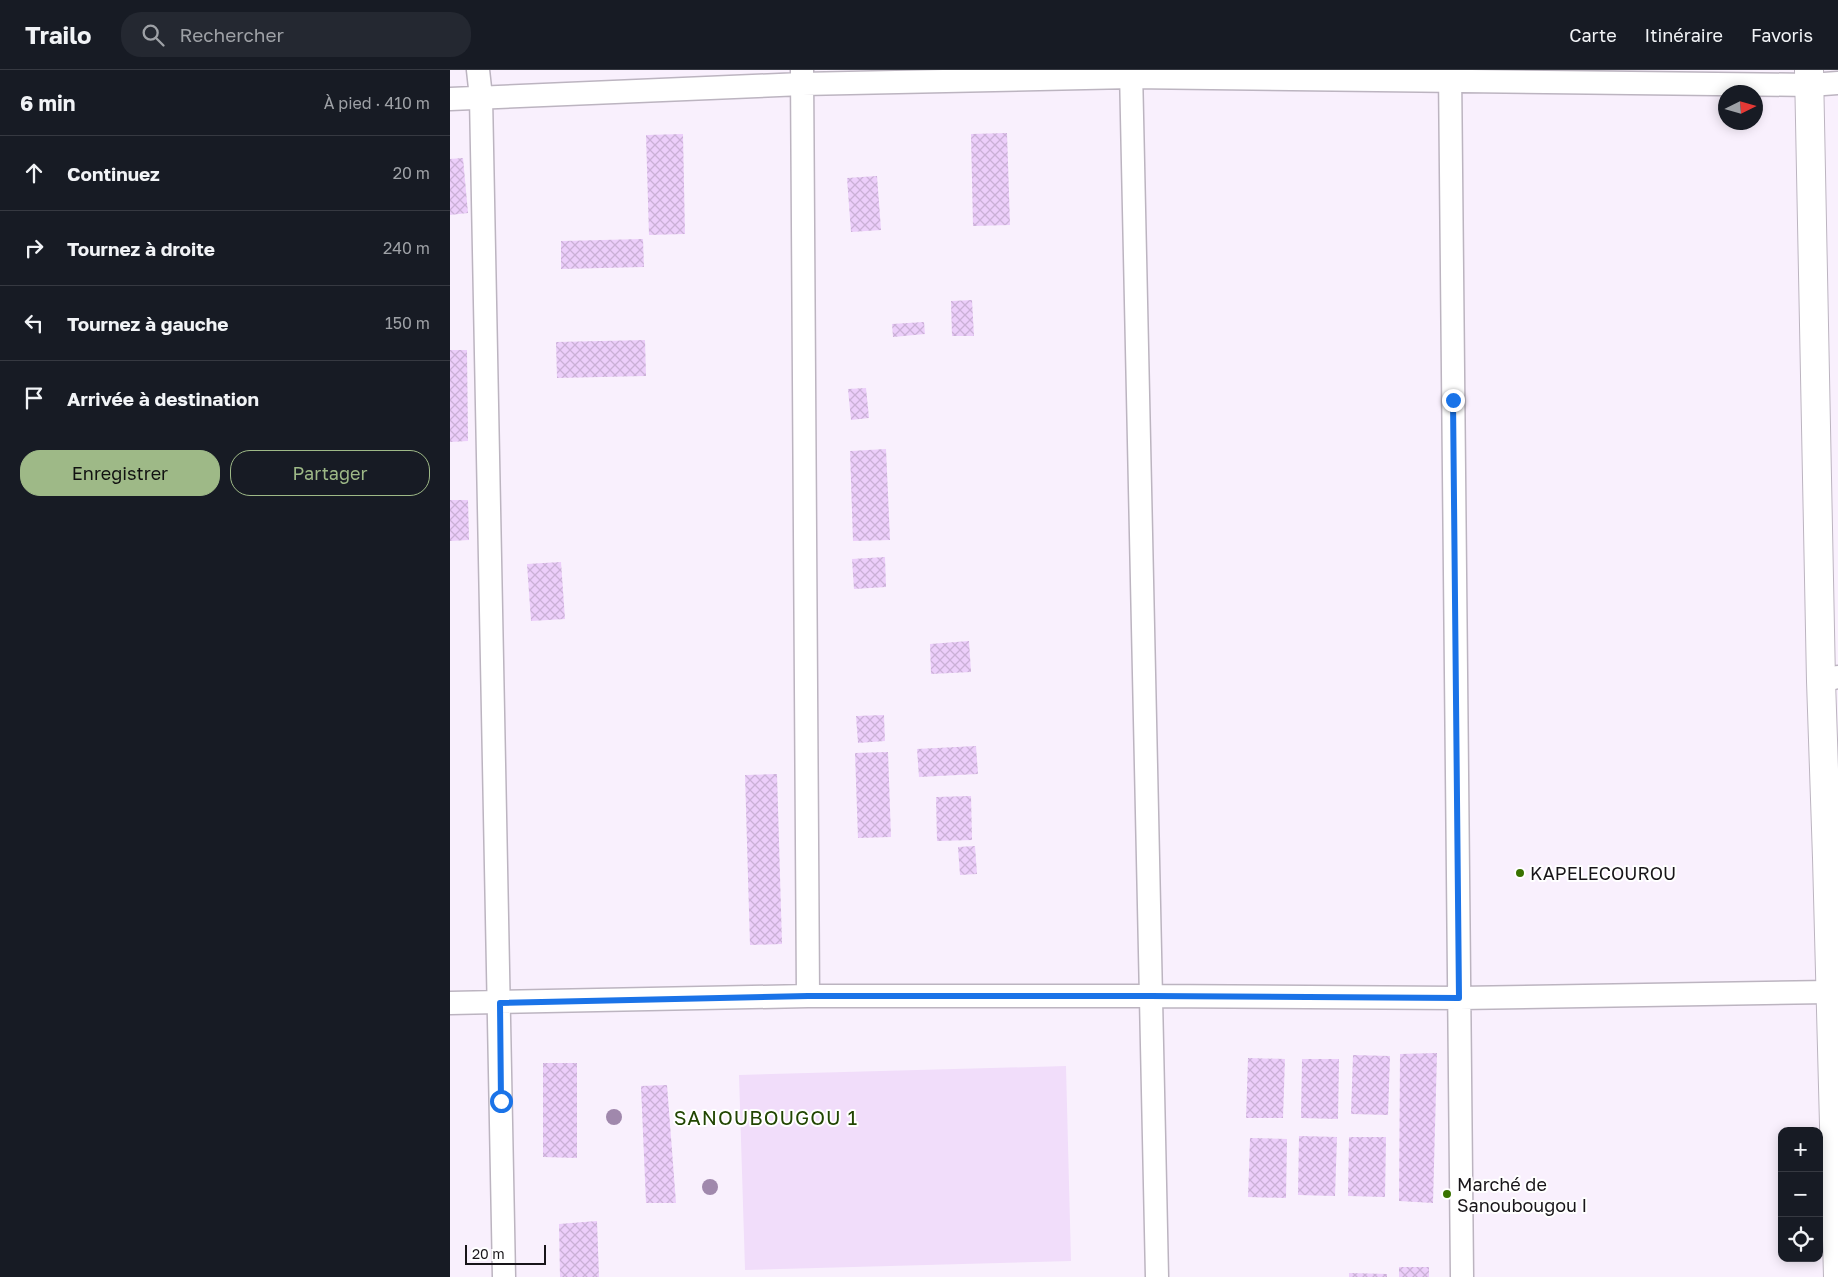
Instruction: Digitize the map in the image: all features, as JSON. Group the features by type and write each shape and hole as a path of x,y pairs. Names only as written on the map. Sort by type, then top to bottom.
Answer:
{"highway":[{"path":"1809,78 1829,679 1833,858 1829,992 1838,1277"}],"street":[{"path":"478,70 481,97 504,1277"},
{"path":"450,99 802,77 1131,74 1809,78 1838,82"},
{"path":"1131,74 1156,1277"},
{"path":"1450,76 1462,1277"},
{"path":"802,77 808,996"},
{"path":"450,1004 808,996 1459,998 1829,992"}],"shaded area":[{"path":"1066,1066 1071,1261 745,1270 739,1075"}],"building":[{"path":"1007,133 1010,225 973,226 971,134"},
{"path":"683,134 685,234 649,235 646,135"},
{"path":"463,158 468,213 450,215 450,159"},
{"path":"877,176 881,230 851,232 847,178"},
{"path":"643,239 644,267 561,269 561,241"},
{"path":"972,300 974,336 952,336 951,301"},
{"path":"924,322 925,334 893,337 892,324"},
{"path":"645,340 646,376 557,378 556,342"},
{"path":"450,350 467,350 468,441 450,442"},
{"path":"866,388 869,418 851,420 848,389"},
{"path":"886,449 890,540 853,541 850,451"},
{"path":"450,500 468,500 469,540 450,541"},
{"path":"885,557 886,587 854,589 852,559"},
{"path":"561,562 565,619 531,621 527,564"},
{"path":"969,641 971,672 931,674 930,644"},
{"path":"884,715 885,741 858,743 856,716"},
{"path":"976,746 978,774 919,777 917,749"},
{"path":"888,752 891,837 858,838 855,753"},
{"path":"777,774 782,944 750,945 745,775"},
{"path":"971,796 972,840 937,841 936,797"},
{"path":"975,846 977,874 960,875 958,847"},
{"path":"1437,1053 1433,1203 1399,1201 1400,1054"},
{"path":"1353,1055 1390,1056 1388,1115 1351,1114"},
{"path":"1248,1058 1285,1059 1283,1118 1246,1118"},
{"path":"1302,1059 1339,1059 1338,1119 1301,1118"},
{"path":"543,1063 577,1063 577,1158 543,1157"},
{"path":"667,1085 676,1203 646,1203 641,1086"},
{"path":"1299,1136 1337,1137 1335,1196 1298,1195"},
{"path":"1349,1137 1386,1137 1385,1197 1348,1196"},
{"path":"1250,1138 1287,1139 1286,1198 1248,1197"},
{"path":"597,1221 599,1277 560,1277 559,1224"},
{"path":"1399,1267 1429,1267 1429,1277 1399,1277"},
{"path":"1349,1273 1387,1274 1387,1277 1349,1277"}],"place":[{"name":"KAPELECOUROU","path":"1520,873"},
{"name":"Marché de Sanoubougou I","path":"1447,1194"}],"district":[{"name":"SANOUBOUGOU 1","path":"766,1117"}],"route":[{"path":"501,1101 500,1003 808,996 1459,998 1453,400"}]}
